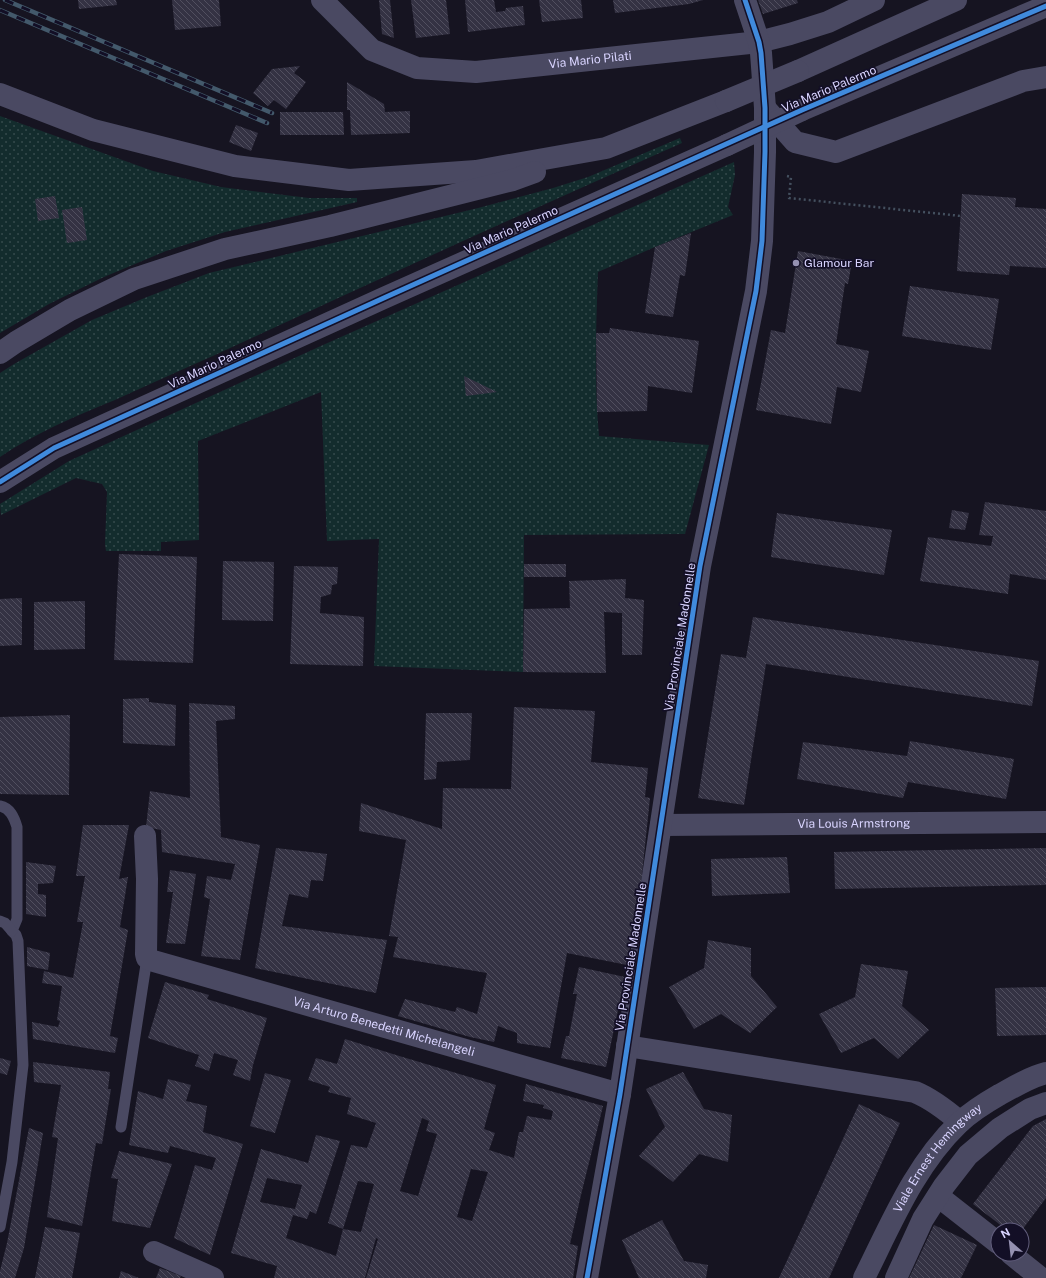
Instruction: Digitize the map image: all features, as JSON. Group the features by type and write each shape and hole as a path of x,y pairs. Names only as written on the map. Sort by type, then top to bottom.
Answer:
{"street":[{"name":"Via Mario Pilati","path":"322,0 372,50 417,68 476,72 759,42 828,22 874,0"},
{"name":"Via Provinciale Madonnelle","path":"587,1278 620,1094 700,566 756,291 762,241 765,108 759,42 745,0"},
{"path":"8,347 70,310 134,279 225,249 330,226 512,180 606,148 726,101 798,71 956,0"},
{"name":"Via Mario Palermo","path":"0,482 54,448 802,110 1043,9"},
{"path":"765,108 795,142 836,152 1023,81 1046,77"},
{"path":"0,94 93,130 235,166 349,180 476,171 606,148"},
{"name":"Via Louis Armstrong","path":"661,825 1046,822"},
{"path":"145,836 147,879 147,958"},
{"name":"Via Arturo Benedetti Michelangeli","path":"147,958 620,1094"},
{"path":"627,1046 915,1092 926,1096 960,1122"},
{"name":"Viale Ernest Hemingway","path":"864,1278 905,1195 941,1142 960,1122 986,1103 1014,1086 1046,1074"},
{"name":"Viale Ernest Hemingway","path":"896,1278 924,1219 938,1196 968,1154 1000,1128 1030,1109 1046,1103"},
{"path":"938,1196 990,1238"},
{"path":"154,1252 213,1278"},
{"path":"1021,1262 1041,1278"}],"lane":[{"path":"0,806 4,807 13,815 17,826 17,919 12,931"},
{"path":"0,921 16,935 18,941 23,1065 12,1162 0,1227"},
{"path":"121,1128 147,958"}],"path":[{"path":"786,176 791,177 789,198 961,216"}],"green space":[{"path":"0,116 153,171 221,187 309,198 357,198 357,202 225,232 166,251 104,277 49,304 0,333"},
{"path":"680,138 682,143 86,412 27,440 0,457 0,373 92,320 209,273 478,208 553,188 588,177"},
{"path":"734,162 735,175 728,207 733,215 598,272 596,375 599,436 709,445 685,534 524,535 523,672 374,666 379,539 327,541 321,392 198,441 199,540 161,542 161,551 106,551 107,492 102,484 76,478 1,515 0,504 69,461 323,345"}],"building":[{"path":"78,0 116,0 117,5 79,9"},
{"path":"172,0 219,0 221,26 175,30"},
{"path":"379,0 390,0 394,38 382,34"},
{"path":"411,0 446,0 450,34 416,38"},
{"path":"465,0 494,0 496,12 505,11 506,8 523,6 525,25 468,32"},
{"path":"539,0 581,0 583,18 542,22"},
{"path":"613,0 703,0 689,4 615,13"},
{"path":"758,0 797,0 798,3 763,14"},
{"path":"300,66 294,73 306,82 286,109 274,100 268,106 253,93 272,69"},
{"path":"347,82 384,104 385,112 410,111 410,133 351,135 350,110 347,110"},
{"path":"280,112 343,112 344,135 280,135"},
{"path":"236,125 258,133 251,151 229,142"},
{"path":"962,194 1016,198 1015,207 1046,209 1046,268 1010,266 1009,275 957,271"},
{"path":"55,196 59,218 38,221 35,199"},
{"path":"82,207 87,240 67,243 62,210"},
{"path":"691,233 685,276 680,275 673,317 645,313 655,247"},
{"path":"798,251 852,261 848,284 845,283 836,344 869,351 861,392 837,387 831,424 756,410 771,330 785,333"},
{"path":"910,286 999,299 991,350 902,336"},
{"path":"610,328 699,341 692,393 648,386 647,411 597,412 596,333 609,333"},
{"path":"464,376 497,392 466,396"},
{"path":"985,502 1046,511 1046,580 1010,574 1008,594 920,581 928,537 991,546 993,536 979,535"},
{"path":"952,510 969,513 965,530 949,528"},
{"path":"777,513 892,530 884,575 771,557"},
{"path":"119,554 197,557 193,663 114,660"},
{"path":"223,561 274,562 273,621 222,620"},
{"path":"524,564 566,564 566,577 524,577"},
{"path":"294,566 338,567 337,584 332,585 331,594 321,597 320,613 364,617 363,666 290,664"},
{"path":"626,579 625,598 644,600 642,655 622,655 622,613 604,612 606,673 523,672 524,609 570,608 569,581"},
{"path":"22,598 22,645 0,646 0,599"},
{"path":"85,601 85,649 34,650 34,602"},
{"path":"753,617 1039,661 1032,706 766,664 744,805 698,798 721,654 746,658"},
{"path":"149,698 149,702 176,705 175,746 123,743 123,699"},
{"path":"189,703 235,706 235,719 216,721 221,837 260,845 240,960 201,956 210,899 204,897 207,876 231,880 235,864 162,852 161,830 146,827 150,791 190,798"},
{"path":"514,707 595,711 591,762 648,768 645,797 650,798 641,884 627,965 567,953 550,1048 517,1043 517,1033 498,1026 494,1042 470,1037 398,1016 405,999 455,1012 457,1007 477,1014 487,973 393,957 398,937 389,936 406,840 359,831 361,803 442,829 443,788 511,789"},
{"path":"426,713 472,713 470,760 437,762 436,779 424,780"},
{"path":"70,715 69,795 0,794 0,717"},
{"path":"910,741 1014,759 1006,799 908,782 903,798 797,779 803,742 907,756"},
{"path":"83,825 129,825 119,879 128,877 120,927 128,930 110,1036 118,1038 115,1053 33,1039 32,1022 58,1027 60,1021 57,1020 62,986 42,983 44,971 73,978 83,922 77,922 85,876 76,876"},
{"path":"276,848 327,854 323,881 311,880 308,898 289,894 282,926 387,940 376,993 255,968"},
{"path":"1046,848 1046,885 835,889 834,852"},
{"path":"787,857 790,893 712,896 711,859"},
{"path":"26,862 56,866 53,883 38,884 38,894 46,895 46,917 26,914"},
{"path":"170,870 196,874 185,944 166,943 173,892 167,892"},
{"path":"708,940 751,948 751,976 777,1007 750,1033 721,1014 694,1029 669,987 704,968"},
{"path":"27,947 50,953 48,970 27,966"},
{"path":"861,964 908,971 902,1006 929,1030 898,1059 874,1038 841,1053 819,1014 855,997"},
{"path":"579,967 625,977 606,1067 561,1058 566,1036 569,1036 577,994 573,994"},
{"path":"165,982 209,995 207,999 267,1018 253,1065 250,1081 233,1075 238,1060 214,1053 209,1071 195,1066 199,1055 148,1038"},
{"path":"1046,987 1046,1035 997,1036 995,988"},
{"path":"345,1039 496,1085 484,1129 495,1133 489,1150 514,1158 519,1132 523,1132 527,1116 551,1120 553,1111 543,1108 544,1105 523,1101 526,1084 603,1106 570,1244 578,1246 573,1278 366,1278 378,1239 376,1238 365,1278 274,1278 277,1266 231,1253 261,1149 308,1163 316,1135 340,1141 316,1214 310,1211 307,1219 293,1215 286,1238 336,1256 343,1229 328,1223 351,1145 367,1148 376,1123 347,1114 351,1098 328,1092 330,1087 308,1080 316,1058 337,1064","holes":["422,1118 429,1121 426,1131 437,1134 418,1196 400,1191","471,1169 488,1172 472,1221 457,1217","267,1178 302,1185 295,1209 260,1202","358,1181 374,1184 361,1232 343,1229"]},
{"path":"0,1058 11,1061 7,1075 0,1073"},
{"path":"33,1062 110,1072 108,1089 111,1089 102,1144 96,1143 82,1226 47,1217 58,1138 52,1137 61,1085 34,1082"},
{"path":"683,1072 704,1109 732,1115 728,1162 699,1154 673,1182 639,1156 665,1127 646,1089"},
{"path":"265,1073 291,1080 275,1133 250,1126"},
{"path":"168,1079 191,1085 186,1101 207,1106 203,1132 243,1144 210,1255 174,1238 195,1165 212,1170 216,1158 170,1146 168,1153 129,1145 138,1091 163,1099"},
{"path":"859,1104 900,1123 829,1278 779,1278"},
{"path":"1046,1119 1046,1198 1028,1222 997,1222 973,1204 1033,1126"},
{"path":"29,1128 43,1133 24,1248 15,1278 0,1278 0,1271 7,1243"},
{"path":"119,1151 172,1164 150,1228 112,1221 118,1179 111,1178"},
{"path":"662,1220 684,1261 708,1265 706,1278 639,1278 622,1240"},
{"path":"934,1225 977,1245 961,1278 909,1278"},
{"path":"45,1227 80,1233 72,1278 35,1278"},
{"path":"160,1268 181,1276 180,1278 156,1278"},
{"path":"121,1271 139,1278 119,1278"}],"railway":[{"path":"5,0 272,113"},
{"path":"0,10 267,123"}],"cycle path":[{"path":"587,1278 620,1094 700,566 756,291 762,241 765,108 759,42 745,0"},
{"path":"0,482 54,448 802,110 1046,6"}],"place":[{"name":"Glamour Bar","path":"796,263"}]}
